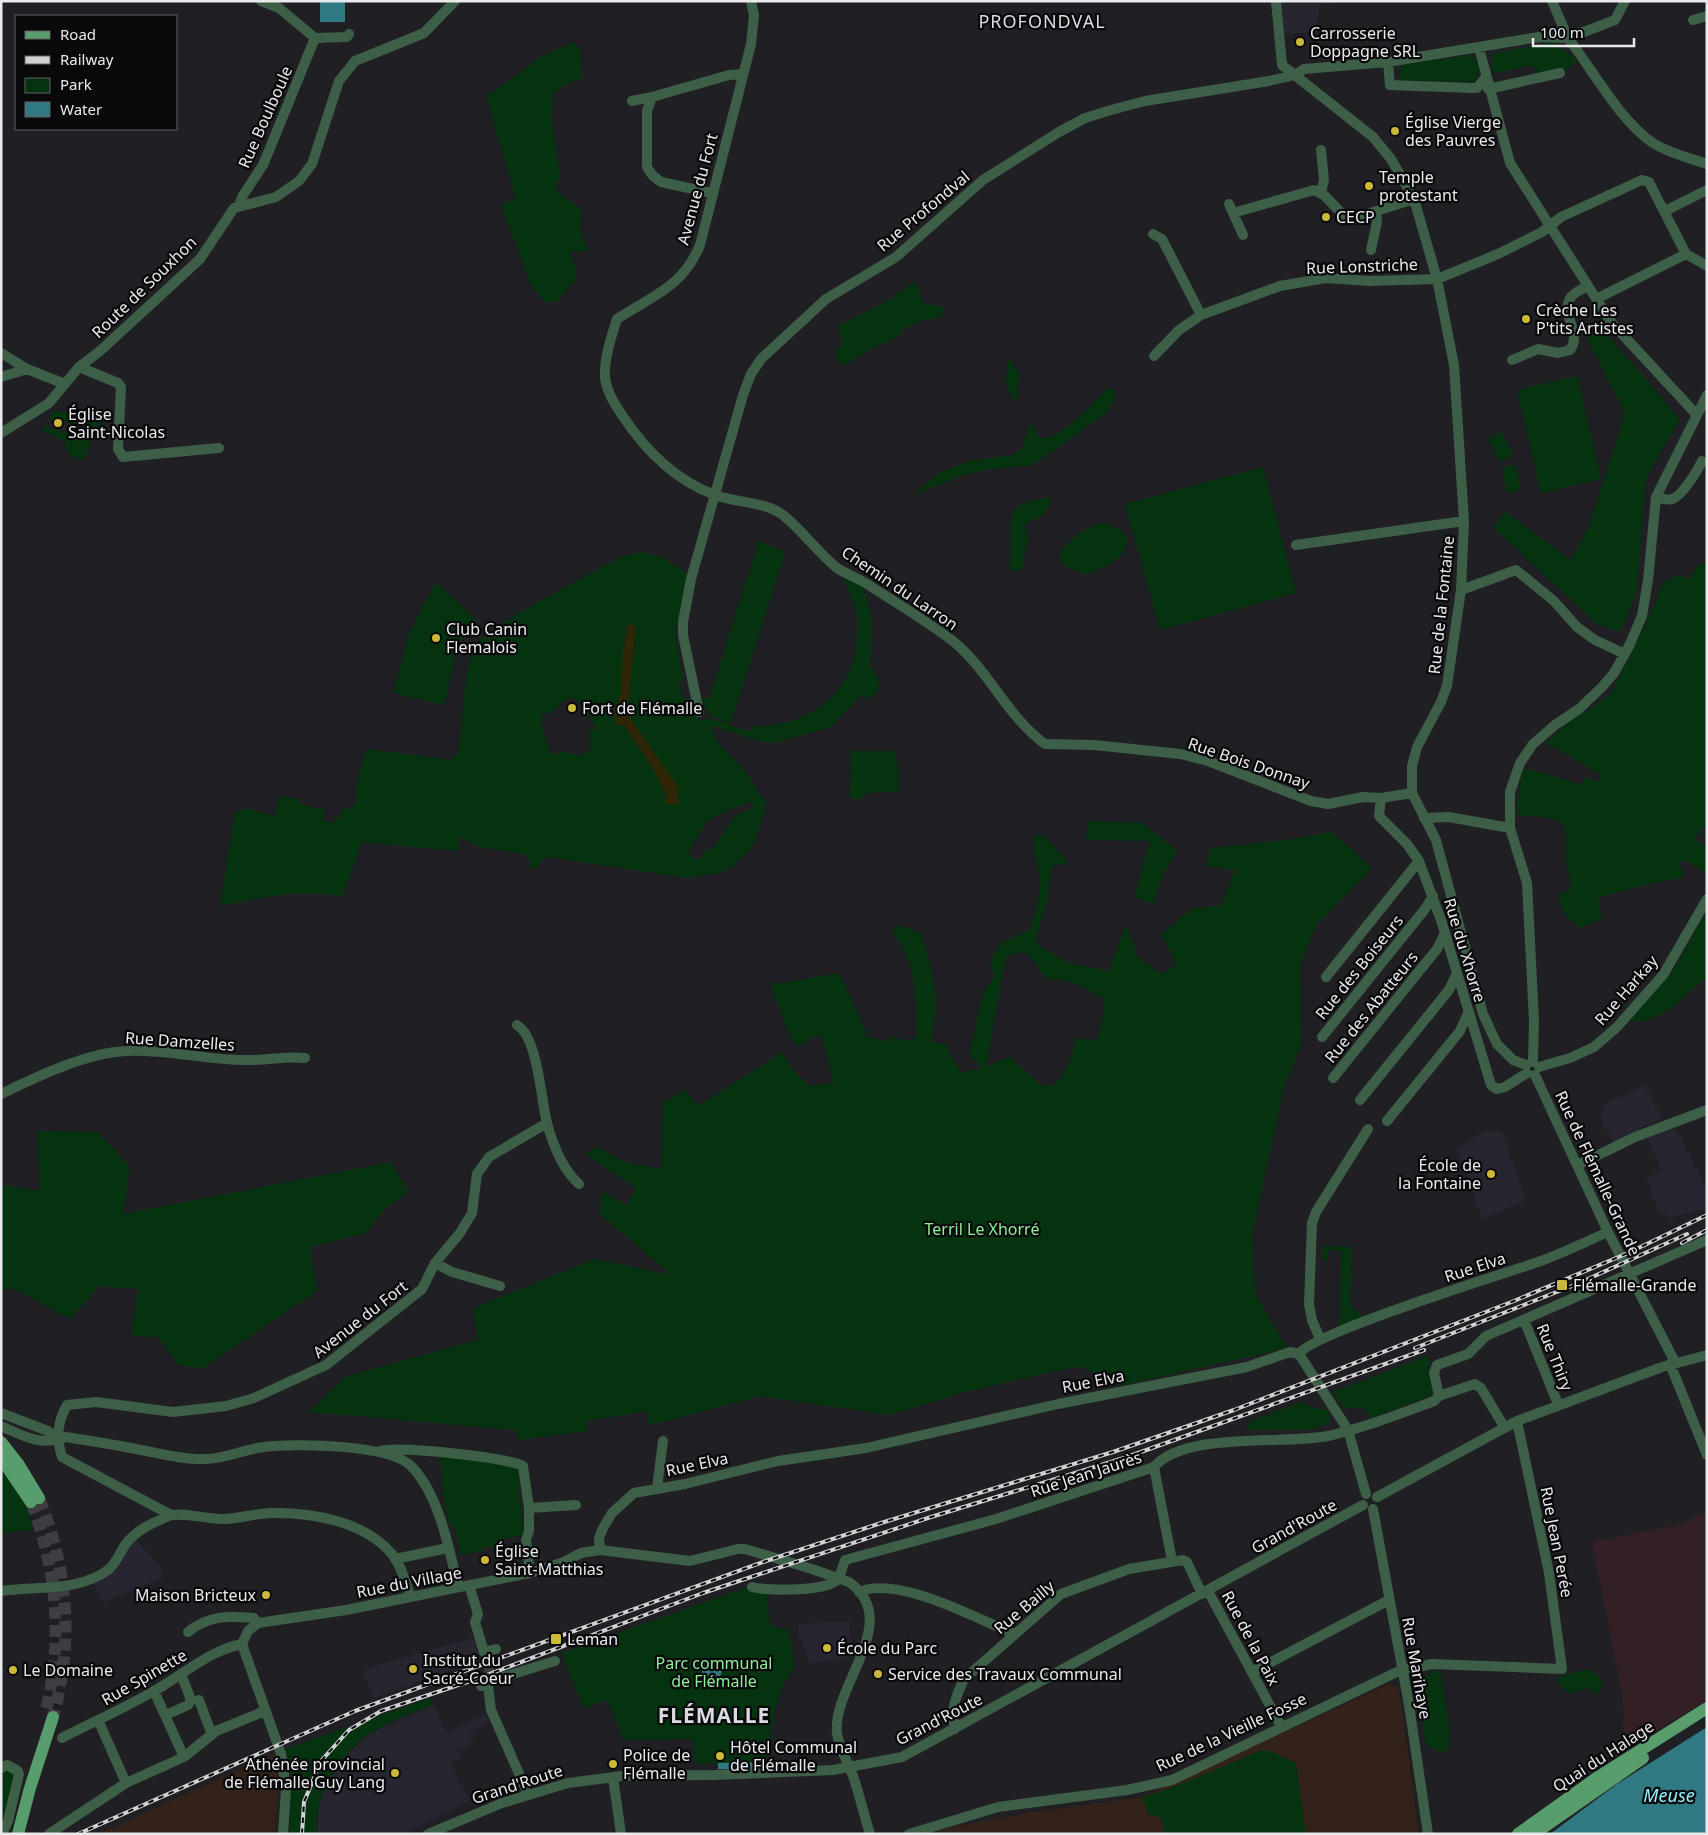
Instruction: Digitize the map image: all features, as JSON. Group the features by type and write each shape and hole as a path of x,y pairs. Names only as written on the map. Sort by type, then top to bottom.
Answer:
{"main road":[{"path":"1,1442 24,1472 35,1500 1,1458"},
{"name":"Quai du Halage","path":"1518,1834 1598,1776 1707,1708"},
{"path":"18,1834 49,1716"},
{"name":"Quai du Halage","path":"1534,1834 1707,1716"}],"street":[{"path":"261,1 279,8 315,38 347,37 349,34"},
{"path":"239,206 276,197 299,181 312,164 339,81 355,62 424,33 455,1"},
{"name":"Avenue du Fort","path":"715,495 687,482 666,467 639,441 611,398 606,385 605,368 617,319 671,287 693,263 700,245 751,44 754,15 751,1"},
{"name":"Rue de la Fontaine","path":"1276,1 1282,65 1373,137 1391,159 1414,199 1427,238 1437,279 1454,371 1464,521 1460,590 1447,686 1442,702 1417,747 1412,766 1412,793 1436,840 1483,1014 1497,1044 1513,1060 1532,1069"},
{"path":"1552,1 1568,38 1622,112 1647,139 1669,151 1707,164"},
{"path":"1295,75 1304,69 1318,66 1388,62 1539,37 1568,38 1616,20 1625,1"},
{"path":"1693,20 1707,16"},
{"name":"Rue Boulboule","path":"239,206 242,197 263,165 315,38"},
{"path":"1479,48 1485,78 1507,156 1611,322 1696,414"},
{"path":"1388,62 1390,86 1477,88 1485,78"},
{"path":"1488,89 1560,73"},
{"path":"632,101 652,97 729,74 742,74"},
{"name":"Rue Profondval","path":"715,495 751,374 761,359 826,299 896,257 983,180 1059,132 1085,118 1145,101 1295,75"},
{"path":"652,97 647,111 648,167 652,176 661,182 712,193"},
{"path":"1321,150 1324,180 1321,192"},
{"name":"Rue Lonstriche","path":"1154,356 1179,330 1200,315 1280,286 1320,279 1374,281 1437,279 1498,254 1551,226 1561,217 1642,180 1650,182 1686,254"},
{"path":"1243,236 1231,208 1258,208 1309,190 1321,192 1348,220 1414,199"},
{"path":"1665,211 1707,190"},
{"name":"Route de Souxhon","path":"1,433 49,403 79,367 100,351 200,259 234,208 239,206"},
{"path":"1370,250 1377,222 1376,212"},
{"path":"1154,234 1162,239 1200,315"},
{"path":"1596,299 1686,254 1707,266"},
{"path":"1512,360 1538,349 1561,353 1570,350 1574,340 1568,304 1572,296 1587,286"},
{"path":"1,353 27,369 64,384"},
{"path":"79,367 118,383 121,387 118,449 124,457 219,448"},
{"path":"1,377 27,369"},
{"name":"Rue de Flémalle-Grande","path":"1707,395 1656,497 1648,580 1642,616 1625,654 1614,673 1602,687 1579,709 1555,725 1533,744 1520,763 1510,792 1510,828 1527,883 1534,1021 1532,1069 1608,1232 1673,1363 1707,1455"},
{"path":"1656,497 1670,500 1675,497 1696,472 1702,461"},
{"path":"699,712 683,635 683,622 691,579 715,495"},
{"name":"Chemin du Larron","path":"715,495 765,507 782,514 838,568 885,595 953,641 1045,744"},
{"path":"1296,545 1464,521"},
{"path":"1460,590 1516,570 1554,600 1577,628 1595,640 1625,654"},
{"name":"Rue Bois Donnay","path":"1045,744 1101,745 1130,750 1180,754 1208,761 1312,800 1328,804 1363,797 1381,798 1412,793"},
{"name":"Rue du Xhorre","path":"1381,798 1378,812 1381,820 1407,844 1419,861 1433,896 1491,1085 1497,1089 1505,1087 1532,1069"},
{"path":"1424,818 1449,817 1510,828"},
{"path":"1326,977 1419,861"},
{"path":"1406,878 1416,878 1428,883"},
{"name":"Rue des Boiseurs","path":"1322,1037 1420,916 1433,896"},
{"name":"Rue Harkay","path":"1532,1069 1570,1058 1594,1047 1617,1027 1663,975 1707,899"},
{"name":"Rue des Boiseurs","path":"1420,916 1441,920"},
{"name":"Rue des Abatteurs","path":"1333,1078 1432,955 1445,933"},
{"name":"Rue des Abatteurs","path":"1432,955 1453,960"},
{"path":"1360,1100 1444,996 1457,973"},
{"path":"1444,996 1454,997 1465,1002"},
{"path":"1387,1121 1454,1038 1462,1027 1468,1013"},
{"path":"517,1026 525,1031 538,1067 547,1124 563,1167 579,1184"},
{"path":"1454,1038 1477,1042"},
{"name":"Rue Damzelles","path":"1,1094 42,1074 95,1057 126,1050 246,1060 286,1056 305,1058"},
{"path":"1578,1165 1635,1137 1707,1110"},
{"name":"Avenue du Fort","path":"53,1441 61,1415 67,1405 73,1403 96,1402 173,1412 226,1406 254,1398 326,1365 422,1289 435,1264 460,1233 472,1213 477,1174 489,1157 547,1124"},
{"path":"1320,1340 1309,1310 1312,1223 1316,1212 1368,1129"},
{"name":"Rue Elva","path":"600,1550 599,1538 603,1528 626,1498 634,1492 685,1484 778,1461 866,1448 1058,1404 1247,1367 1290,1352 1299,1354 1302,1349 1320,1340 1420,1301 1544,1260 1608,1232"},
{"path":"1439,1396 1434,1373 1438,1365 1468,1354 1486,1336 1707,1240"},
{"path":"435,1264 452,1272 500,1286"},
{"name":"Rue Thiry","path":"1524,1320 1558,1404"},
{"path":"1299,1354 1348,1430 1371,1496"},
{"path":"1368,1507 1363,1497 1371,1496 1517,1421 1558,1404 1673,1363 1707,1355"},
{"name":"Rue Jean Jaurès","path":"839,1578 845,1560 996,1519 1154,1468 1168,1455 1202,1446 1252,1439 1300,1439 1348,1430 1434,1402 1439,1396 1475,1384 1481,1388 1505,1428"},
{"path":"1,1413 48,1431 62,1457 171,1515 226,1519 268,1513 317,1515 354,1527 384,1547 395,1559 410,1596"},
{"name":"Rue Jean Perée","path":"1517,1421 1547,1564 1562,1669"},
{"path":"1,1426 38,1441 53,1441 66,1437 178,1457 206,1459 262,1447 280,1446 360,1448 380,1451 409,1464 427,1487 448,1548 458,1586"},
{"path":"656,1488 663,1440"},
{"path":"380,1451 390,1449 415,1451 523,1466 529,1508 529,1531 526,1540 530,1573"},
{"path":"409,1464 415,1451"},
{"path":"1154,1468 1172,1561 1187,1562 1205,1592"},
{"path":"529,1508 576,1505"},
{"name":"Grand'Route","path":"428,1834 481,1810 561,1784 613,1777 833,1770 902,1757 1205,1592 1368,1507"},
{"name":"Rue Marihaye","path":"1368,1507 1389,1600 1409,1705 1428,1834"},
{"path":"1,1591 46,1588 82,1581 104,1572 115,1562 133,1536 145,1527 171,1515"},
{"path":"395,1559 448,1548"},
{"name":"Rue du Village","path":"258,1623 346,1610 530,1573 564,1562 581,1553 600,1550 690,1561 745,1549 839,1578 849,1582 859,1592"},
{"name":"Rue Bailly","path":"955,1728 952,1716 955,1699 964,1679 1014,1634 1066,1592 1128,1569 1172,1561"},
{"path":"752,1587 769,1590 822,1587 837,1582 839,1578"},
{"path":"469,1585 492,1648"},
{"path":"870,1834 837,1733 839,1706 870,1630 867,1608 859,1592 876,1587 906,1590 1014,1634"},
{"name":"Rue de la Paix","path":"1205,1592 1281,1726"},
{"path":"1252,1672 1389,1600"},
{"path":"188,1632 202,1621 219,1618 254,1618 258,1623 248,1631 242,1644 281,1754 286,1789 283,1834"},
{"name":"Rue Spinette","path":"62,1738 154,1691 205,1659 232,1646 242,1644"},
{"path":"528,1794 491,1710 483,1698 482,1684 555,1660"},
{"name":"Rue de la Vieille Fosse","path":"909,1834 998,1808 1127,1790 1172,1780 1401,1670 1432,1664 1562,1669"},
{"path":"166,1715 188,1705 191,1700 182,1674"},
{"path":"488,1686 491,1710"},
{"path":"154,1691 184,1757"},
{"path":"199,1700 212,1735"},
{"path":"49,1834 126,1783 184,1757 212,1735 235,1722 265,1711"},
{"path":"98,1720 126,1783"},
{"path":"2,1834 10,1814 19,1774 18,1771 4,1766"},
{"path":"613,1777 621,1834"}],"shaded area":[{"path":"1281,1 1353,2 1320,4 1317,32 1284,34"},
{"path":"1645,1085 1662,1118 1613,1142 1600,1119 1605,1104"},
{"path":"1676,1128 1707,1189 1707,1208 1671,1218 1658,1211 1646,1178 1662,1171 1647,1138"},
{"name":"École de la Fontaine","path":"1483,1132 1502,1132 1526,1200 1482,1219 1456,1148"},
{"path":"1707,1511 1707,1700 1624,1751 1623,1701 1592,1542 1677,1525"},
{"path":"136,1540 159,1564 165,1576 103,1603 92,1580"},
{"name":"École du Parc","path":"850,1621 851,1657 810,1664 800,1640 798,1624"},
{"name":"Institut du Sacré-Coeur","path":"476,1637 485,1658 374,1698 362,1672 384,1663"},
{"path":"1391,1683 1399,1688 1419,1834 934,1834 948,1828 1028,1813 1142,1797"},
{"name":"Athénée provincial de Flémalle Guy Lang","path":"433,1705 447,1732 486,1714 490,1723 469,1732 474,1744 457,1750 461,1758 450,1763 470,1801 405,1834 317,1834 320,1798 327,1783 347,1755 362,1739"},
{"path":"276,1753 280,1773 274,1834 98,1834"}],"green space":[{"path":"573,42 579,48 583,78 567,84 553,93 552,121 560,177 555,184 557,191 582,210 579,229 589,251 570,251 576,271 576,279 556,302 545,302 530,283 501,205 516,199 486,96 518,75 536,60"},
{"path":"1553,42 1578,61 1567,69 1541,74 1530,65 1493,74 1491,54"},
{"path":"1472,55 1479,66 1475,82 1400,80 1401,65"},
{"path":"915,281 923,303 946,307 940,317 918,322 904,329 898,337 873,348 843,366 835,354 842,344 839,325 893,298"},
{"path":"1604,331 1680,419 1646,478 1637,590 1621,632 1597,624 1494,528 1505,512 1571,560 1590,524 1625,413 1586,336"},
{"path":"1010,360 1020,374 1016,403 1006,385 1007,361"},
{"path":"1577,376 1601,479 1541,493 1517,390"},
{"path":"1108,388 1114,390 1116,396 1107,413 1032,465 985,470 957,477 913,496 938,473 969,461 1014,455 1022,448 1030,421 1038,436 1044,439 1053,435 1079,418"},
{"path":"54,410 101,420 83,461 67,453 65,441 41,430 45,425 49,425 49,429 61,430 61,432 67,433 72,427 72,424 61,420 48,420"},
{"path":"1502,432 1513,456 1500,462 1488,438"},
{"path":"1515,465 1521,490 1507,493 1502,468"},
{"path":"1263,467 1296,593 1160,630 1125,504"},
{"path":"1049,497 1051,503 1042,516 1025,524 1028,537 1022,570 1011,571 1009,561 1011,516 1019,507 1030,501"},
{"path":"1105,523 1121,530 1128,541 1122,554 1111,563 1084,574 1065,566 1058,556 1068,544 1084,530"},
{"path":"759,541 781,550 784,557 730,724 708,714 702,699 709,698"},
{"path":"642,552 665,558 673,566 675,563 691,579 683,622 697,701 689,701 646,711 647,717 691,706 700,721 710,718 750,732 753,726 773,725 792,721 809,714 824,704 837,691 847,676 854,658 857,637 857,614 854,602 838,568 863,586 872,619 870,665 879,681 877,692 870,698 860,696 831,727 775,743 759,741 713,726 711,728 722,746 745,771 766,800 764,813 752,847 734,866 720,873 687,878 548,857 541,860 536,869 530,869 528,856 480,847 459,837 459,851 362,842 342,897 312,893 281,895 220,906 235,811 241,812 243,808 275,816 279,796 299,799 300,804 318,809 325,807 322,820 335,823 342,809 352,808 358,799 355,794 364,755 368,749 452,760 453,755 458,757 468,669 474,647 482,638 518,614 621,557","holes":["680,624 690,699 683,699 679,681 683,679 675,631 676,626","636,628 628,705 632,721 678,787 668,800 653,768 612,709 618,705 619,697 621,696 626,629","572,698 581,703 585,717 591,716 595,729 589,731 591,749 582,756 561,751 554,755 550,753 542,728 542,714 552,712 565,700","752,802 753,808 735,816 712,850 708,848 700,859 696,859 688,853 707,821 723,812"]},
{"path":"1700,562 1707,566 1707,823 1694,838 1707,848 1707,874 1688,861 1679,862 1684,877 1643,885 1598,898 1602,919 1579,928 1564,912 1559,897 1559,892 1569,893 1570,877 1566,867 1566,832 1562,822 1549,818 1518,815 1516,812 1522,773 1529,769 1581,785 1585,777 1598,782 1601,775 1546,742 1580,713 1584,714 1612,692 1650,615 1663,583 1676,576 1690,578"},
{"name":"Club Canin Flemalois","path":"436,583 476,619 458,645 444,705 393,693 410,631"},
{"path":"850,751 896,751 900,791 867,793 860,799 851,799"},
{"path":"1088,821 1142,823 1177,851 1164,872 1154,904 1134,897 1150,841 1086,840"},
{"name":"Terril Le Xhorré","path":"1332,832 1372,868 1316,926 1300,966 1301,1044 1283,1091 1252,1235 1255,1294 1287,1348 1123,1385 1078,1366 969,1391 889,1415 761,1396 662,1422 648,1424 648,1411 586,1421 588,1431 518,1440 515,1430 310,1412 344,1377 478,1340 473,1308 595,1259 671,1275 600,1214 602,1192 627,1205 636,1188 585,1154 598,1147 624,1162 661,1169 663,1102 686,1090 694,1102 701,1104 783,1052 791,1068 809,1086 834,1083 821,1035 813,1037 797,1047 788,1031 769,982 778,984 839,973 867,1033 862,1036 890,1042 889,1037 909,1041 917,1036 915,994 911,968 900,943 891,931 900,925 921,933 934,987 935,1013 931,1042 945,1044 961,1073 982,1068 969,1054 983,994 995,975 990,967 993,957 996,949 1004,941 1029,930 1038,900 1040,881 1034,852 1034,835 1044,836 1069,863 1052,866 1046,907 1036,936 1037,945 1071,964 1109,971 1126,924 1138,958 1162,974 1177,964 1161,934 1191,909 1222,905 1235,870 1206,866 1210,848 1280,841","holes":["1022,952 1029,955 1047,980 1055,979 1070,982 1085,988 1105,1000 1098,1040 1076,1038 1069,1063 1054,1085 1040,1085 1010,1057 986,1066 1006,957"]},
{"path":"1707,911 1707,977 1672,1008 1653,1018 1628,1022 1672,973"},
{"path":"37,1131 98,1132 130,1167 123,1214 391,1162 409,1192 385,1209 366,1233 310,1247 317,1291 202,1369 177,1364 158,1337 131,1336 138,1289 99,1286 70,1319 13,1288 1,1290 1,1185 40,1191"},
{"path":"1322,1246 1349,1247 1352,1249 1350,1301 1353,1308 1364,1317 1337,1328 1337,1324 1340,1324 1341,1251 1328,1250 1328,1261 1322,1261"},
{"path":"1427,1356 1430,1363 1428,1372 1433,1391 1432,1395 1371,1418 1363,1407 1344,1409 1333,1392"},
{"path":"1301,1402 1312,1408 1329,1410 1330,1423 1310,1430 1250,1430 1248,1425 1253,1420"},
{"path":"440,1455 517,1467 524,1535 503,1539 504,1554 493,1547 483,1547 483,1551 461,1555 454,1526 450,1526 445,1507"},
{"path":"1,1463 25,1499 33,1530 1,1533"},
{"name":"Parc communal de Flémalle","path":"748,1587 767,1593 770,1625 789,1631 795,1668 788,1676 778,1699 766,1762 695,1764 693,1739 623,1740 608,1700 584,1708 561,1653"},
{"path":"1434,1670 1441,1673 1450,1733 1448,1750 1441,1752 1428,1746 1425,1741 1418,1687 1424,1676 1429,1676"},
{"path":"1584,1670 1594,1672 1600,1678 1603,1685 1597,1694 1587,1688 1573,1693 1567,1692 1557,1680 1562,1676"},
{"path":"429,1698 433,1705 377,1729 361,1740 343,1759 328,1782 323,1795 319,1807 317,1834 289,1834 291,1766 285,1749"},
{"path":"1262,1750 1270,1751 1296,1763 1306,1834 1165,1834 1161,1818 1148,1814 1142,1797 1179,1785"},
{"path":"1,1768 18,1771 1,1828"}],"sand":[{"path":"628,624 636,628 628,705 632,721 678,787 678,805 665,804 667,795 653,768 624,725 616,725 612,709 618,705 619,696 621,696 622,657"}],"water":[{"path":"320,1 345,1 345,22 320,22"},
{"path":"712,1662 719,1665 722,1671 719,1680 713,1682 702,1676 702,1670"},
{"name":"Meuse","path":"1707,1727 1707,1834 1550,1834 1617,1784"},
{"path":"766,1762 767,1770 718,1769 718,1763"}],"tunnel":[{"path":"39,1498 56,1552 65,1606 64,1661 53,1717"},
{"path":"31,1502 47,1555 55,1607 56,1634 54,1660 45,1714"},
{"path":"488,1648 490,1657 488,1686"}],"railway":[{"path":"78,1834 355,1711 766,1561 881,1523 1113,1452 1234,1410 1514,1301 1628,1253 1707,1215"},
{"path":"1682,1243 1707,1230"},
{"path":"1415,1348 1577,1284 1687,1234"},
{"path":"302,1834 304,1802 321,1761 349,1730 381,1711 479,1678 703,1593 931,1517 1127,1457 1424,1350"}],"place":[{"name":"Carrosserie Doppagne SRL","path":"1300,42"},
{"name":"Église Vierge des Pauvres","path":"1395,131"},
{"name":"Temple protestant","path":"1369,186"},
{"name":"CECP","path":"1326,217"},
{"name":"Crèche Les P'tits Artistes","path":"1526,319"},
{"name":"Église Saint-Nicolas","path":"58,423"},
{"name":"Club Canin Flemalois","path":"436,638"},
{"name":"Fort de Flémalle","path":"572,708"},
{"name":"École de la Fontaine","path":"1491,1174"},
{"name":"Flémalle-Grande","path":"1562,1285"},
{"name":"Église Saint-Matthias","path":"485,1560"},
{"name":"Maison Bricteux","path":"266,1595"},
{"name":"Leman","path":"556,1639"},
{"name":"École du Parc","path":"827,1648"},
{"name":"Institut du Sacré-Coeur","path":"413,1669"},
{"name":"Le Domaine","path":"13,1670"},
{"name":"Service des Travaux Communal","path":"878,1674"},
{"name":"Hôtel Communal de Flémalle","path":"720,1756"},
{"name":"Police de Flémalle","path":"613,1764"},
{"name":"Athénée provincial de Flémalle Guy Lang","path":"395,1773"}],"district":[{"name":"PROFONDVAL","path":"1042,22"},
{"name":"FLÉMALLE","path":"714,1716"}]}
